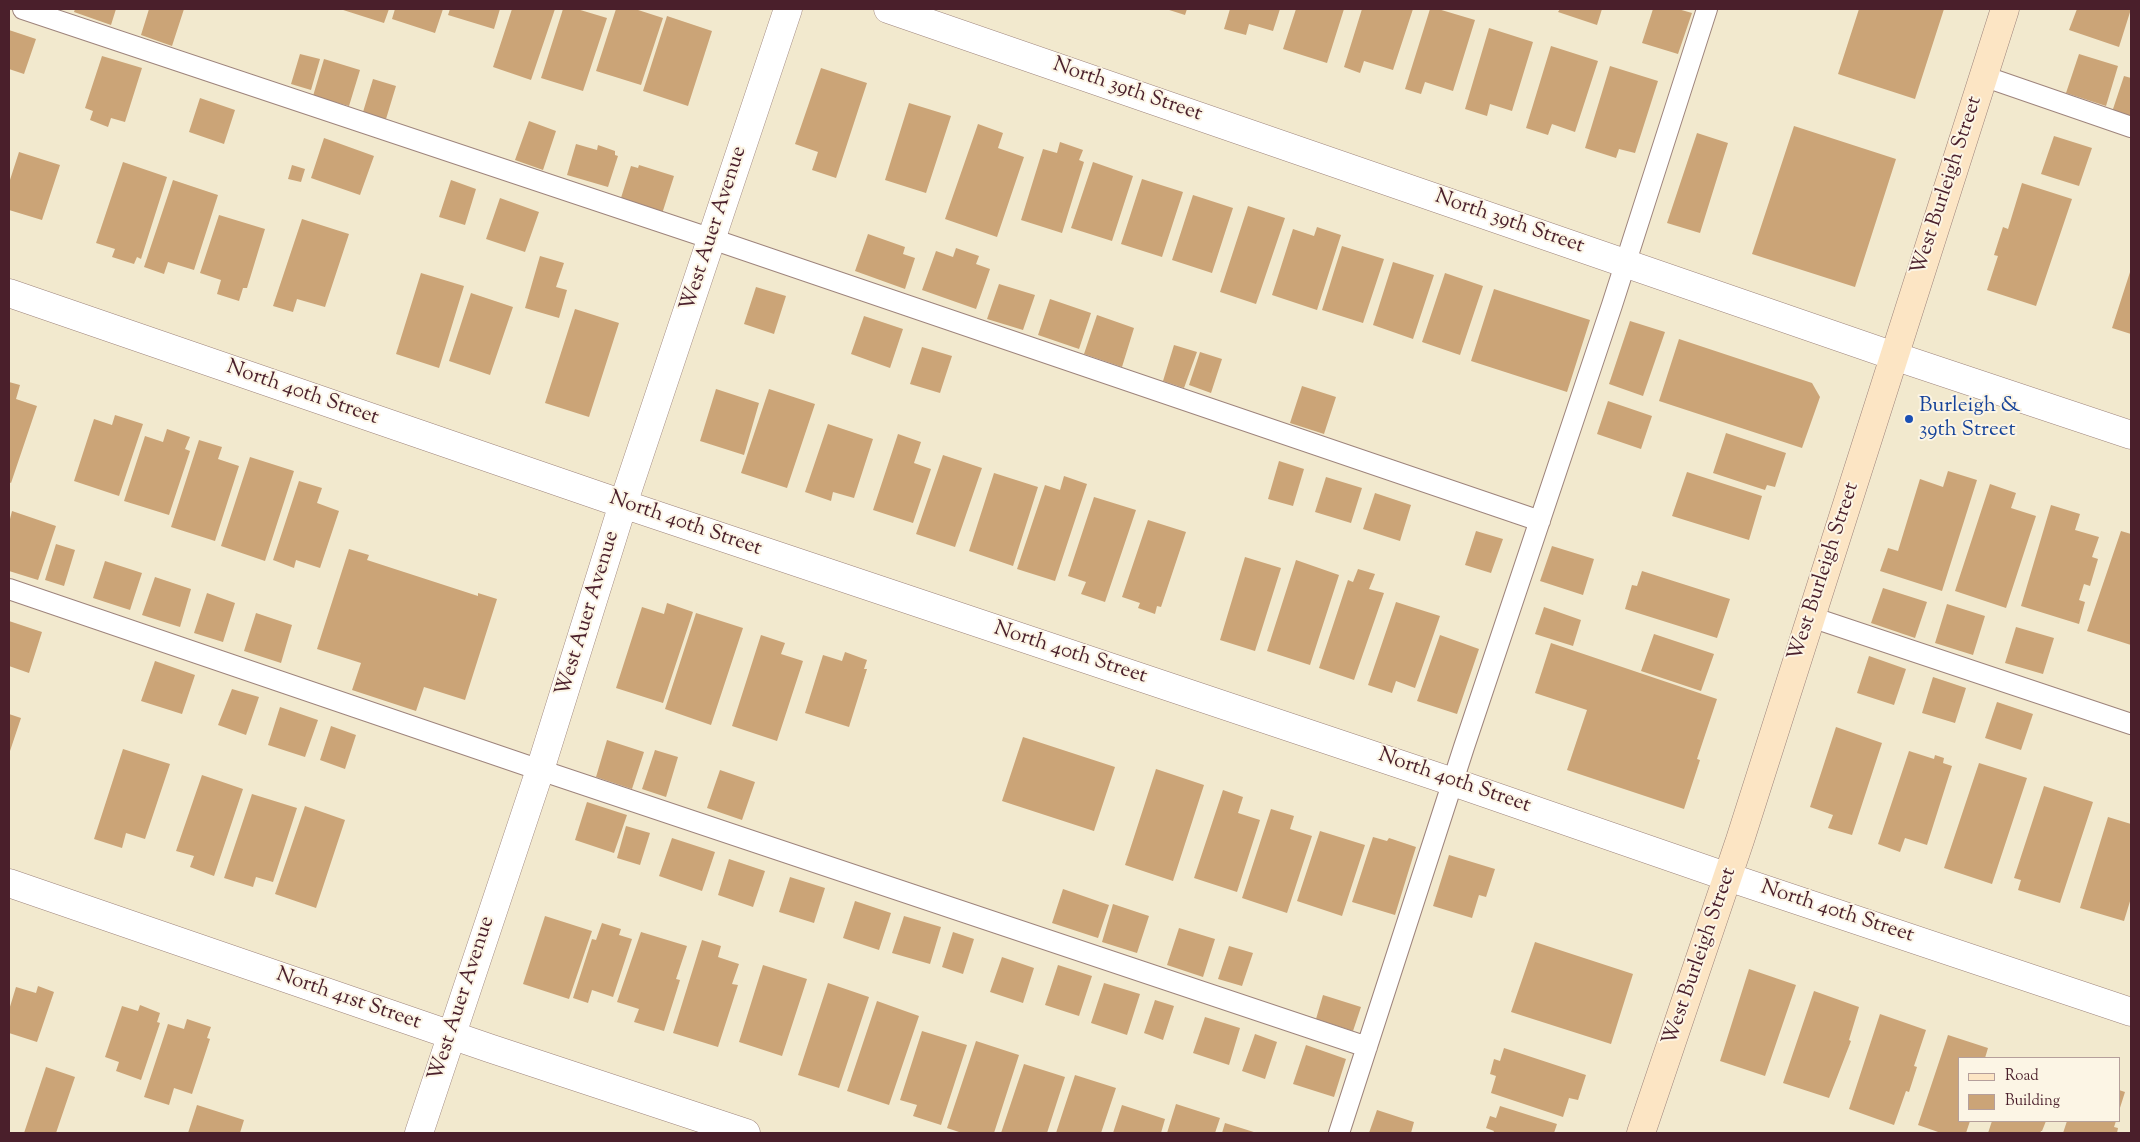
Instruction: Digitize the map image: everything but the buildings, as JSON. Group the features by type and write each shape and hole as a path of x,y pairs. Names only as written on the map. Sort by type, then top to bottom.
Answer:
{"main road":[{"name":"West Burleigh Street","path":"1641,1133 1728,877 2005,9"}],"street":[{"name":"West Auer Avenue","path":"419,1133 540,770 623,504 788,9"},
{"name":"North 39th Street","path":"888,9 1894,356 2131,435"},
{"name":"North 40th Street","path":"9,293 623,504 1453,782 1728,877 2131,1012"},
{"name":"North 41st Street","path":"9,883 746,1133"}],"lane":[{"path":"22,9 712,239 1540,521"},
{"path":"1339,1133 1453,782 1626,264 1707,9"},
{"path":"1983,76 2131,127"},
{"path":"9,589 540,770 1367,1047"},
{"path":"1811,617 2131,724"}],"place":[{"name":"Burleigh & 39th Street","path":"1909,419"}]}
